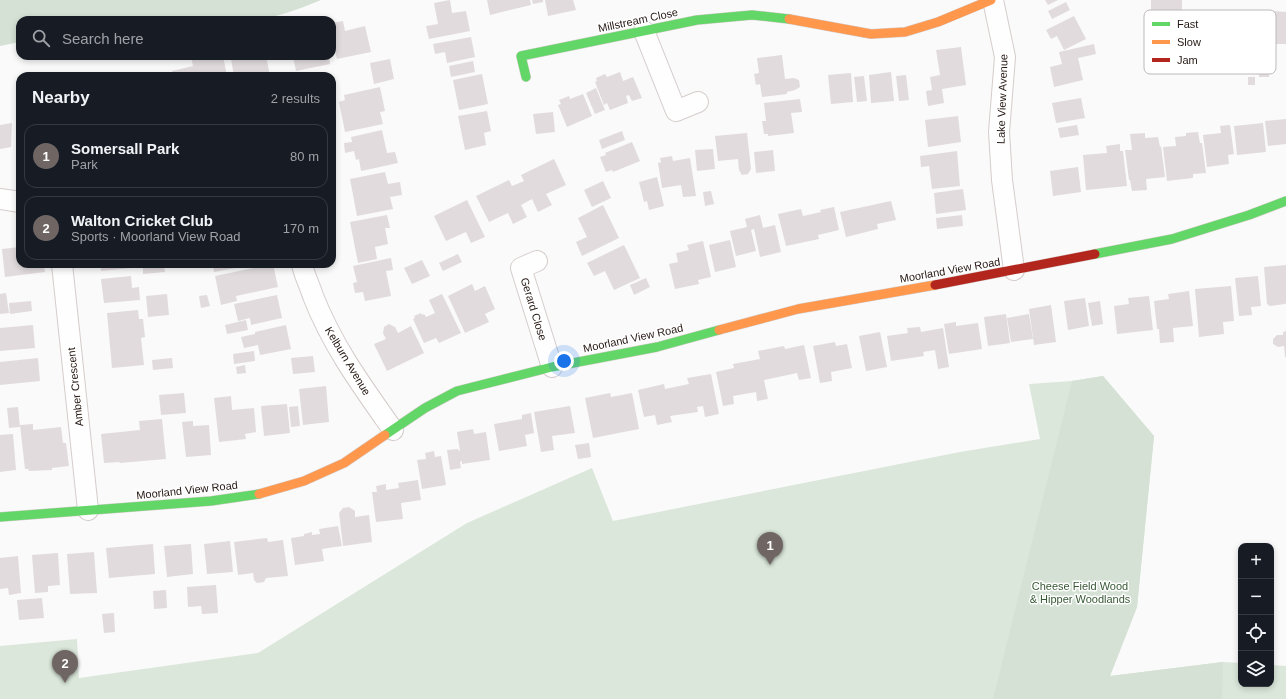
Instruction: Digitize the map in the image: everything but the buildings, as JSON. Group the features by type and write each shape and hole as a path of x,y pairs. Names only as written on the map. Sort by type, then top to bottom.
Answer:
{"street":[{"name":"Millstream Close","path":"526,77 521,56 697,20 752,15 871,34 905,32 938,22 992,0"},
{"name":"Lake View Avenue","path":"992,0 1005,57 999,132 1002,180 1014,270"},
{"path":"644,31 676,111 698,102"},
{"path":"0,199 16,201"},
{"name":"Moorland View Road","path":"0,517 211,501 258,494 304,481 344,463 425,408 457,391 552,367 657,347 798,309 1014,270 1172,239 1249,215 1286,201"},
{"name":"Gerard Close","path":"537,262 522,268 552,367"},
{"name":"Amber Crescent","path":"62,268 88,510"},
{"name":"Kelburn Avenue","path":"303,268 317,305 332,339 352,372 393,430"}],"green space":[{"path":"0,0 321,0 296,10 274,16 16,16 16,43 0,46"},
{"path":"1103,376 1154,436 1137,607 1110,676 1223,662 1238,663 1238,687 1274,687 1274,665 1286,666 1286,699 0,699 0,646 77,639 79,678 258,653 467,523 592,468 613,521 960,452 1040,439 1029,384 1072,381"},
{"name":"Cheese Field Wood & Hipper Woodlands","path":"1103,376 1154,436 1137,607 1110,676 1223,662 1222,699 993,699 1072,381"}],"traffic: fast":[{"path":"526,77 521,56 697,20 752,15 789,19"},
{"path":"1095,254 1172,239 1249,215 1286,201"},
{"path":"385,435 425,408 457,391 552,367 657,347 719,330"},
{"path":"0,517 211,501 259,494"}],"traffic: slow":[{"path":"789,19 871,34 905,32 938,22 991,0"},
{"path":"719,330 798,309 935,285"},
{"path":"259,494 304,481 344,463 385,435"}],"traffic: jam":[{"path":"935,285 1095,254"}],"place":[{"name":"Somersall Park","path":"770,565"},
{"name":"Walton Cricket Club","path":"65,683"}]}
